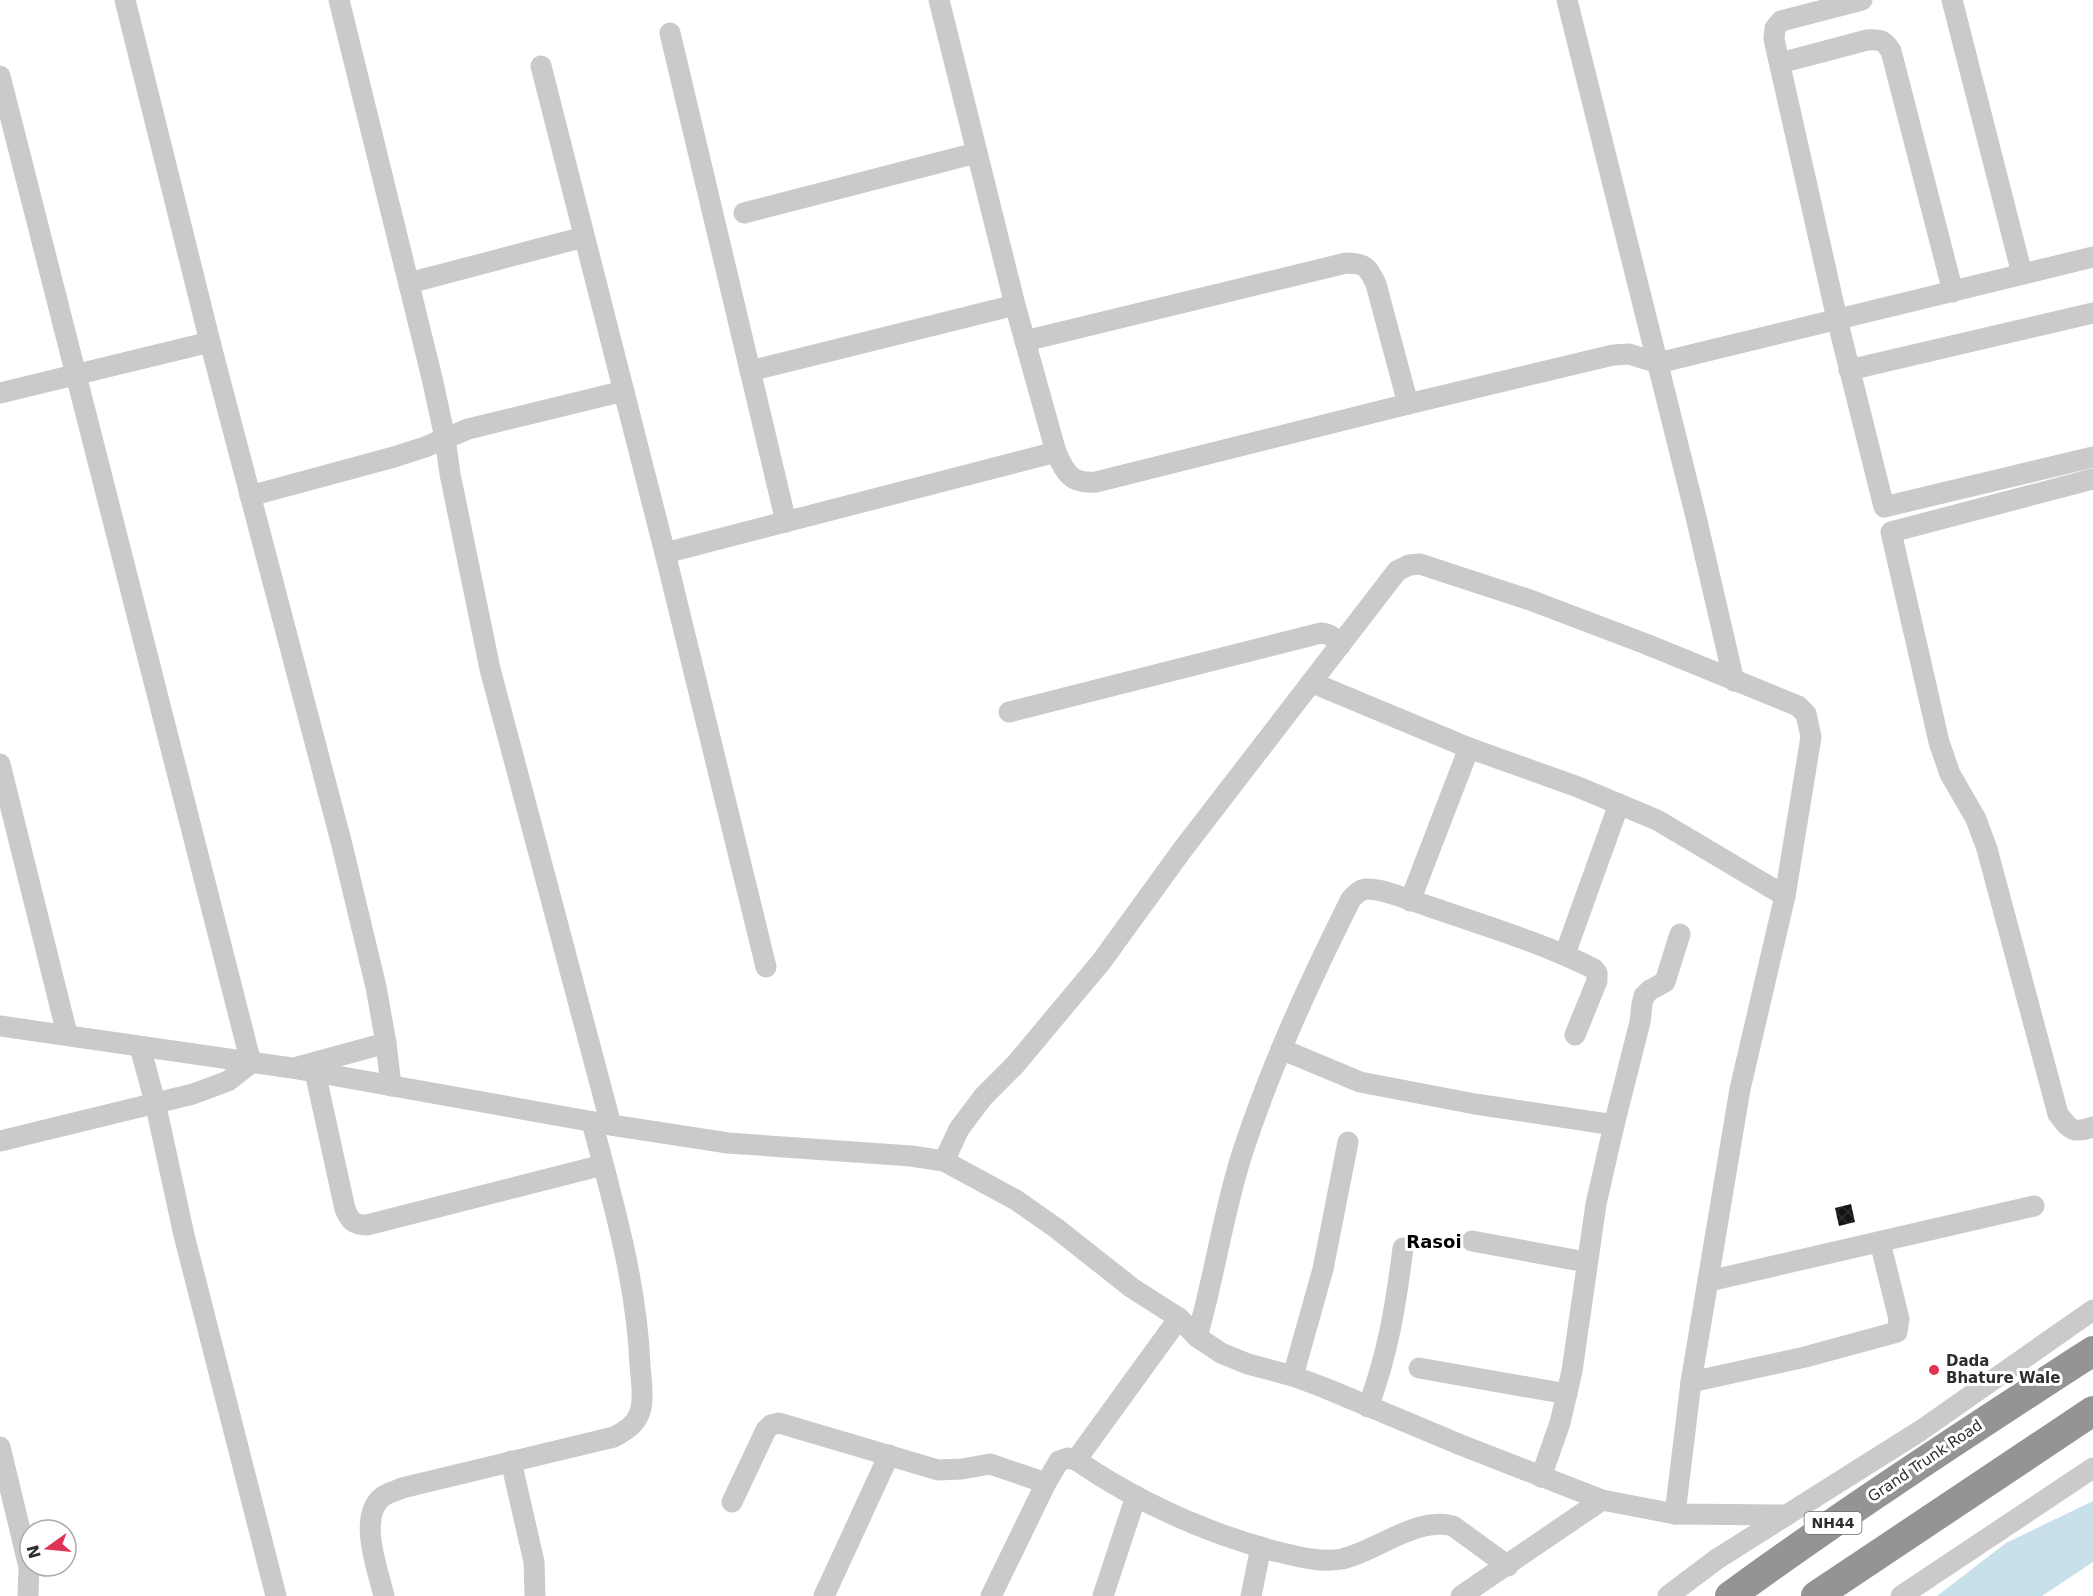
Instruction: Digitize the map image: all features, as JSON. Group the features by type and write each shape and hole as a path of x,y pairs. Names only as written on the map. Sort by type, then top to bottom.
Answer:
{"highway":[{"name":"Grand Trunk Road","path":"1730,1596 1918,1465 2093,1351"},
{"path":"1816,1596 2093,1411"}],"street":[{"path":"125,0 210,342 342,845 376,987 391,1086"},
{"path":"339,0 445,438 450,474 490,669 602,1124 603,1165 624,1250 640,1350 641,1408 632,1426 614,1437 402,1488 382,1497 371,1512 370,1534 384,1596"},
{"path":"939,0 1024,340 1056,452 1063,468 1071,477 1083,483 1096,482 1613,355 1629,354 1658,363 2093,257"},
{"path":"1568,0 1734,681"},
{"path":"1862,0 1781,21 1774,28 1774,39 1837,319 1884,507 2093,457"},
{"path":"1952,0 2022,274"},
{"path":"670,33 786,522"},
{"path":"1780,63 1867,40 1878,39 1885,42 1891,51 1953,292"},
{"path":"541,66 665,553 766,967"},
{"path":"0,76 251,1063"},
{"path":"744,213 976,153"},
{"path":"409,283 584,237"},
{"path":"1024,340 1346,263 1359,263 1369,270 1376,284 1407,404"},
{"path":"750,371 1015,305"},
{"path":"1850,370 2093,313"},
{"path":"0,393 210,342"},
{"path":"250,496 394,457 488,424 624,392"},
{"path":"665,553 1056,452"},
{"path":"2093,479 1890,532 1939,742 1950,774 1976,819 1988,849 2058,1114 2068,1127 2080,1132 2093,1127"},
{"path":"944,1161 959,1129 983,1097 1015,1065 1101,962 1184,849 1397,572 1409,565 1420,564 1541,604 1798,706 1806,714 1811,737 1785,896 1740,1089 1691,1382 1675,1514"},
{"path":"1009,712 1321,633 1334,637 1340,646"},
{"path":"1313,683 1469,748 1657,820 1785,896"},
{"path":"1410,900 1469,748"},
{"path":"0,764 67,1034"},
{"path":"1565,954 1619,804"},
{"path":"1197,1337 1231,1193 1247,1140 1281,1049 1315,973 1357,892 1365,889 1374,890 1410,900 1565,954 1594,969 1597,973 1596,981 1575,1035"},
{"path":"1541,1477 1560,1423 1572,1371 1596,1204 1640,1022 1644,996 1665,981 1680,934"},
{"path":"0,1026 291,1068 602,1124 728,1143 911,1156 944,1161 1016,1200 1056,1228 1132,1288 1179,1318 1197,1337 1221,1353 1248,1364 1293,1376 1602,1500 1675,1514 1787,1515"},
{"path":"291,1068 386,1043"},
{"path":"140,1047 155,1102 184,1235 276,1596"},
{"path":"1281,1049 1360,1082 1464,1102 1614,1125"},
{"path":"0,1141 193,1094 228,1081 251,1063"},
{"path":"315,1072 345,1209 350,1220 358,1225 368,1225 603,1165"},
{"path":"1293,1376 1323,1269 1348,1142"},
{"path":"1709,1281 2034,1206"},
{"path":"1472,1241 1586,1262"},
{"path":"1691,1382 1805,1357 1897,1332 1899,1319 1880,1242"},
{"path":"1368,1407 1382,1369 1393,1319 1403,1248"},
{"path":"1668,1596 1717,1559 1920,1431 2093,1310"},
{"path":"1076,1460 1179,1318"},
{"path":"1419,1368 1567,1394"},
{"path":"732,1502 766,1430 771,1425 779,1423 938,1470 951,1471 990,1464 1046,1484"},
{"path":"0,1447 29,1567 28,1596"},
{"path":"824,1596 889,1455"},
{"path":"991,1596 1046,1484 1059,1461 1068,1458 1076,1460 1136,1496 1185,1520 1261,1547 1307,1559 1340,1559 1430,1524 1444,1523 1453,1526 1508,1566"},
{"path":"511,1461 534,1562 535,1596"},
{"path":"1901,1596 2093,1468"},
{"path":"1103,1596 1136,1496"},
{"path":"1461,1596 1602,1500"},
{"path":"1251,1596 1261,1547"}],"water":[{"path":"2093,1501 2093,1562 2042,1596 1937,1596 2006,1543"}],"building":[{"path":"1851,1204 1855,1222 1839,1226 1835,1208"}],"place":[{"name":"Dada Bhature Wale","path":"1934,1370"}],"district":[{"name":"Rasoi","path":"1434,1242"}]}
